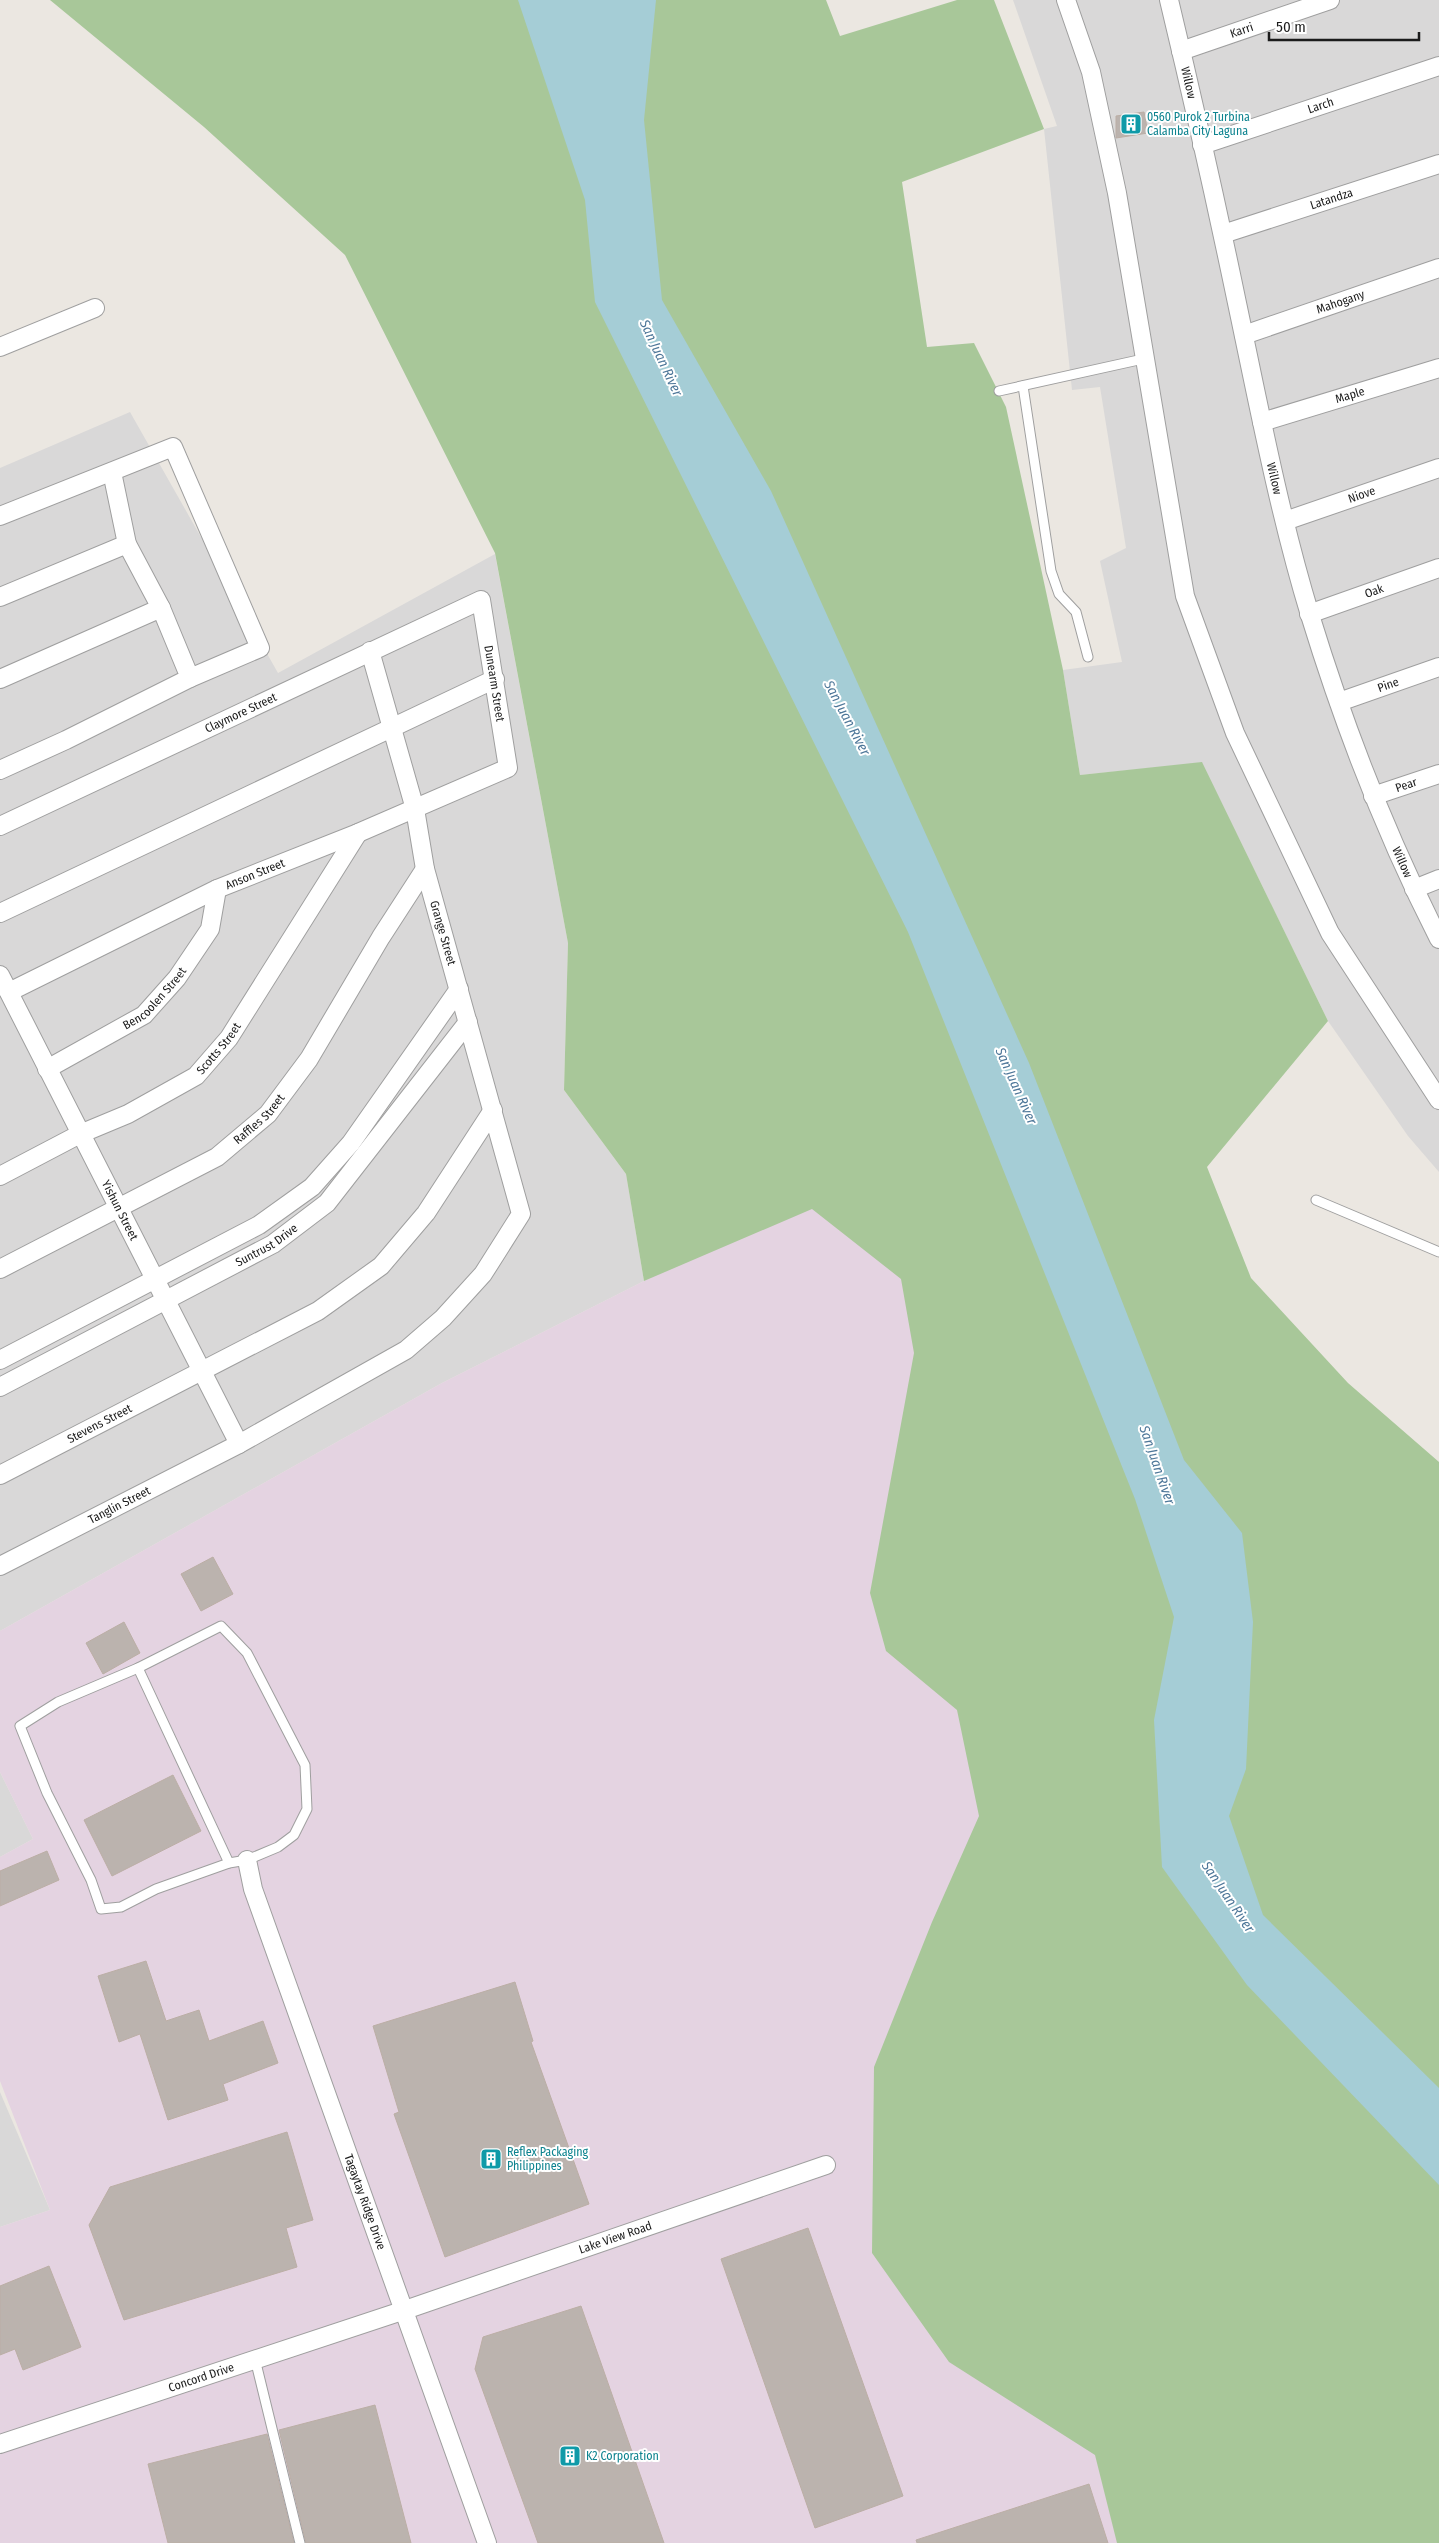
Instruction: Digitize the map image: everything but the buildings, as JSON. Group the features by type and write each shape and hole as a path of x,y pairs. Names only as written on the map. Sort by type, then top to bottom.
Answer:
{"street":[{"path":"1066,0 1092,72 1117,193 1143,359 1185,596 1235,733 1330,934 1439,1100"},
{"name":"Willow","path":"1169,0 1223,234 1262,422 1285,521 1310,614 1373,796 1414,889 1439,939"},
{"name":"Karri","path":"1181,51 1330,0"},
{"name":"Larch","path":"1202,145 1439,66"},
{"name":"Latandza","path":"1223,234 1439,164"},
{"name":"Mahogany","path":"1244,335 1439,268"},
{"path":"0,347 95,308"},
{"name":"Maple","path":"1262,422 1439,368"},
{"path":"0,516 173,447 260,648 190,678 66,740 0,770"},
{"name":"Niove","path":"1285,521 1439,468"},
{"path":"112,472 127,544 161,608 190,678"},
{"path":"0,597 127,544"},
{"name":"Oak","path":"1310,614 1439,568"},
{"name":"Claymore Street","path":"0,826 481,600"},
{"name":"Dunearm Street","path":"481,600 508,768"},
{"path":"0,679 161,608"},
{"name":"Grange Street","path":"370,651 415,809 425,869 521,1214"},
{"name":"Pine","path":"1339,702 1439,667"},
{"path":"0,913 495,679"},
{"name":"Anson Street","path":"9,992 217,889 358,833 508,768"},
{"name":"Pear","path":"1373,796 1439,774"},
{"name":"Scotts Street","path":"0,1176 80,1134 128,1114 196,1076 229,1038 358,833"},
{"name":"Raffles Street","path":"0,1269 217,1157 268,1114 309,1059 376,945 425,869"},
{"path":"1414,889 1439,879"},
{"name":"Bencoolen Street","path":"47,1069 144,1015 177,978 210,929 217,889"},
{"name":"Yishun Street","path":"0,975 200,1373 238,1444"},
{"name":"Suntrust Drive","path":"0,1360 259,1225 312,1187 351,1143 459,989"},
{"name":"Suntrust Drive","path":"0,1387 273,1244 327,1203 468,1022"},
{"name":"Stevens Street","path":"0,1474 318,1311 381,1266 426,1213 492,1110"},
{"name":"Tanglin Street","path":"0,1566 238,1444 406,1350 443,1318 483,1274 521,1214"},
{"name":"Tagaytay Ridge Drive","path":"247,1860 252,1889 362,2199 405,2310 487,2543"},
{"name":"Lake View Road","path":"405,2310 826,2165"},
{"name":"Concord Drive","path":"0,2444 405,2310"}],"lane":[{"path":"999,391 1143,359"},
{"path":"1024,386 1051,571 1059,594 1076,612 1088,657"},
{"path":"1316,1200 1439,1252"},
{"path":"221,1626 247,1653 305,1765 307,1809 294,1835 278,1847 247,1860 229,1863 156,1889 121,1908 101,1909 91,1880 47,1793 20,1726 58,1702 138,1668 221,1626"},
{"path":"138,1668 229,1863"},
{"path":"255,2359 300,2543"}],"shaded area":[{"path":"1013,0 1439,0 1439,1172 1408,1136 1328,1021 1202,763 1080,775 1063,670 1122,662 1100,561 1126,548 1100,387 1072,390 1044,129 1057,126"},
{"path":"130,412 278,673 495,554 568,943 564,1090 626,1174 644,1281 442,1383 0,1631 0,468"},
{"path":"885,1154 1439,2543 0,2543 0,2227 50,2210 0,2081 0,1857 33,1839 0,1772 0,1631 442,1383 644,1281"},
{"path":"0,1772 33,1839 0,1857"},
{"path":"0,2092 50,2210 0,2227"}],"green space":[{"path":"50,0 826,0 840,36 957,0 994,0 1044,129 902,182 927,347 974,343 1006,407 1063,670 1080,775 1202,762 1328,1021 1207,1167 1251,1278 1348,1383 1439,1462 1439,2543 1117,2543 1095,2455 949,2362 872,2253 874,2067 932,1922 979,1816 957,1710 886,1651 870,1593 914,1353 901,1279 812,1209 644,1281 626,1174 564,1090 568,943 495,553 345,255 204,127"}],"water":[{"name":"San Juan River","path":"518,0 656,0 644,120 662,300 771,491 1029,1063 1184,1460 1242,1533 1253,1622 1246,1769 1229,1816 1263,1915 1439,2088 1439,2185 1247,1985 1162,1867 1154,1720 1174,1617 1135,1499 908,932 595,302 585,200"}],"place":[{"name":"0560 Purok 2 Turbina Calamba City Laguna","path":"1131,124"},
{"name":"Reflex Packaging Philippines","path":"491,2159"},
{"name":"K2 Corporation","path":"570,2456"}]}
